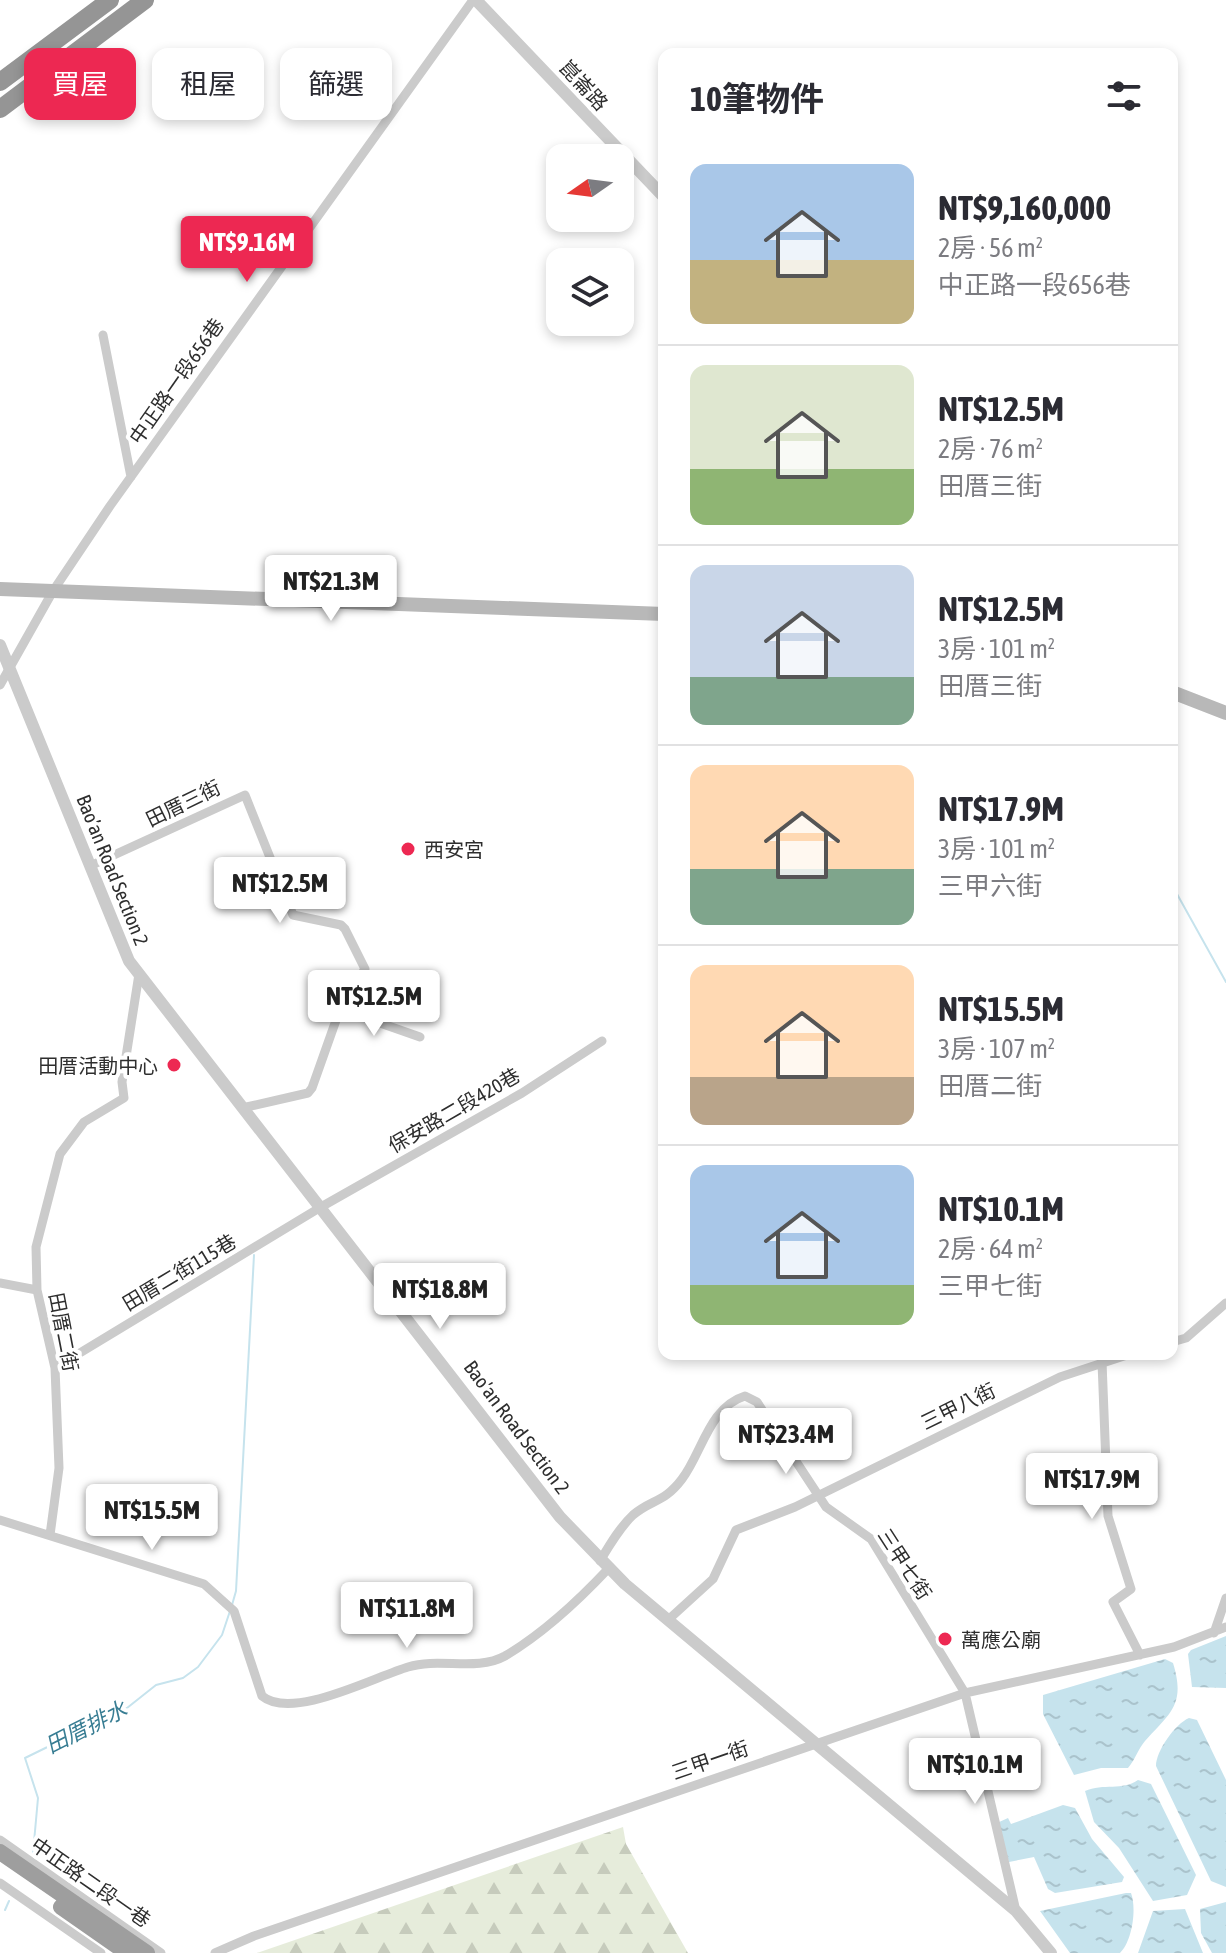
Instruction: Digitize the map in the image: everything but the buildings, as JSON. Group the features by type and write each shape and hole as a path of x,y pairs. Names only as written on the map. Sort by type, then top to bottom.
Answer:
{"highway":[{"path":"0,82 110,0"},
{"path":"0,109 145,0"},
{"path":"0,1852 147,1953"},
{"path":"0,1865 127,1953"}],"main road":[{"path":"0,589 658,614"},
{"path":"1178,694 1226,713"}],"street":[{"name":"崑崙路","path":"475,0 658,191"},
{"name":"中正路一段656巷","path":"0,685 53,591 131,477 475,0"},
{"path":"103,335 131,477"},
{"name":"Bao’an Road Section 2","path":"0,645 129,961 560,1517 604,1565 1016,1911 1051,1953"},
{"name":"田厝三街","path":"90,866 245,795 293,915 341,925 364,963 362,977 340,1009 308,1093 242,1108"},
{"name":"田厝二街","path":"50,1535 59,1468 55,1368 37,1290 36,1247 60,1154 84,1122 124,1098 122,1082 139,974"},
{"path":"340,1009 420,1037"},
{"name":"保安路二段420巷","path":"321,1207 522,1093 602,1041"},
{"name":"田厝二街115巷","path":"55,1368 321,1207"},
{"path":"0,1283 37,1290"},
{"path":"1178,1340 1186,1338 1226,1303"},
{"name":"三甲八街","path":"668,1620 713,1579 736,1530 1060,1377 1109,1360"},
{"path":"1102,1362 1108,1516 1131,1589 1113,1602 1140,1655"},
{"name":"三甲七街","path":"604,1565 633,1516 662,1501 682,1480 697,1457 703,1435 736,1399 745,1396 757,1402 826,1507 871,1539 965,1693 1016,1911"},
{"path":"0,1520 204,1584 232,1609 262,1696 271,1703 283,1705 344,1691 410,1666 443,1660 491,1662 554,1623 604,1565"},
{"path":"1214,1633 1226,1598"},
{"name":"三甲一街","path":"215,1953 254,1936 347,1907 813,1743 965,1693 1140,1655 1226,1627"},
{"name":"中正路二段一巷","path":"0,1840 161,1953"},
{"path":"0,1883 101,1953"}],"green space":[{"path":"623,1827 626,1844 688,1953 257,1953"}],"water":[{"path":"1226,1636 1226,1688 1192,1687 1188,1654"},
{"path":"1165,1659 1173,1663 1177,1677 1176,1699 1168,1715 1143,1744 1128,1768 1101,1768 1074,1775 1043,1714 1043,1695"},
{"path":"1189,1718 1197,1720 1226,1780 1226,1887 1211,1881 1156,1766 1167,1739"},
{"path":"1138,1780 1151,1784 1196,1875 1187,1895 1153,1901 1119,1848 1094,1822 1085,1791 1126,1785"},
{"path":"1063,1805 1075,1808 1092,1839 1124,1877 1122,1882 1055,1893 1048,1889 1034,1857 1009,1862 997,1823 1008,1818 1011,1824"},
{"path":"1131,1893 1133,1916 1128,1941 1120,1953 1070,1953 1040,1911"},
{"path":"1226,1902 1226,1953 1212,1953 1201,1933 1200,1909"},
{"path":"1185,1909 1203,1953 1138,1953 1153,1911"}],"waterway":[{"path":"1178,896 1226,982"},
{"name":"田厝排水","path":"232,1605 236,1591 254,1255"},
{"name":"田厝排水","path":"33,1853 38,1798 25,1758 127,1708 156,1685 183,1678 198,1667 222,1635 230,1611"},
{"name":"田厝排水","path":"5,1910 9,1901"}],"place":[{"name":"西安宮","path":"408,849"},
{"name":"田厝活動中心","path":"174,1065"},
{"name":"萬應公廟","path":"945,1639"}]}
